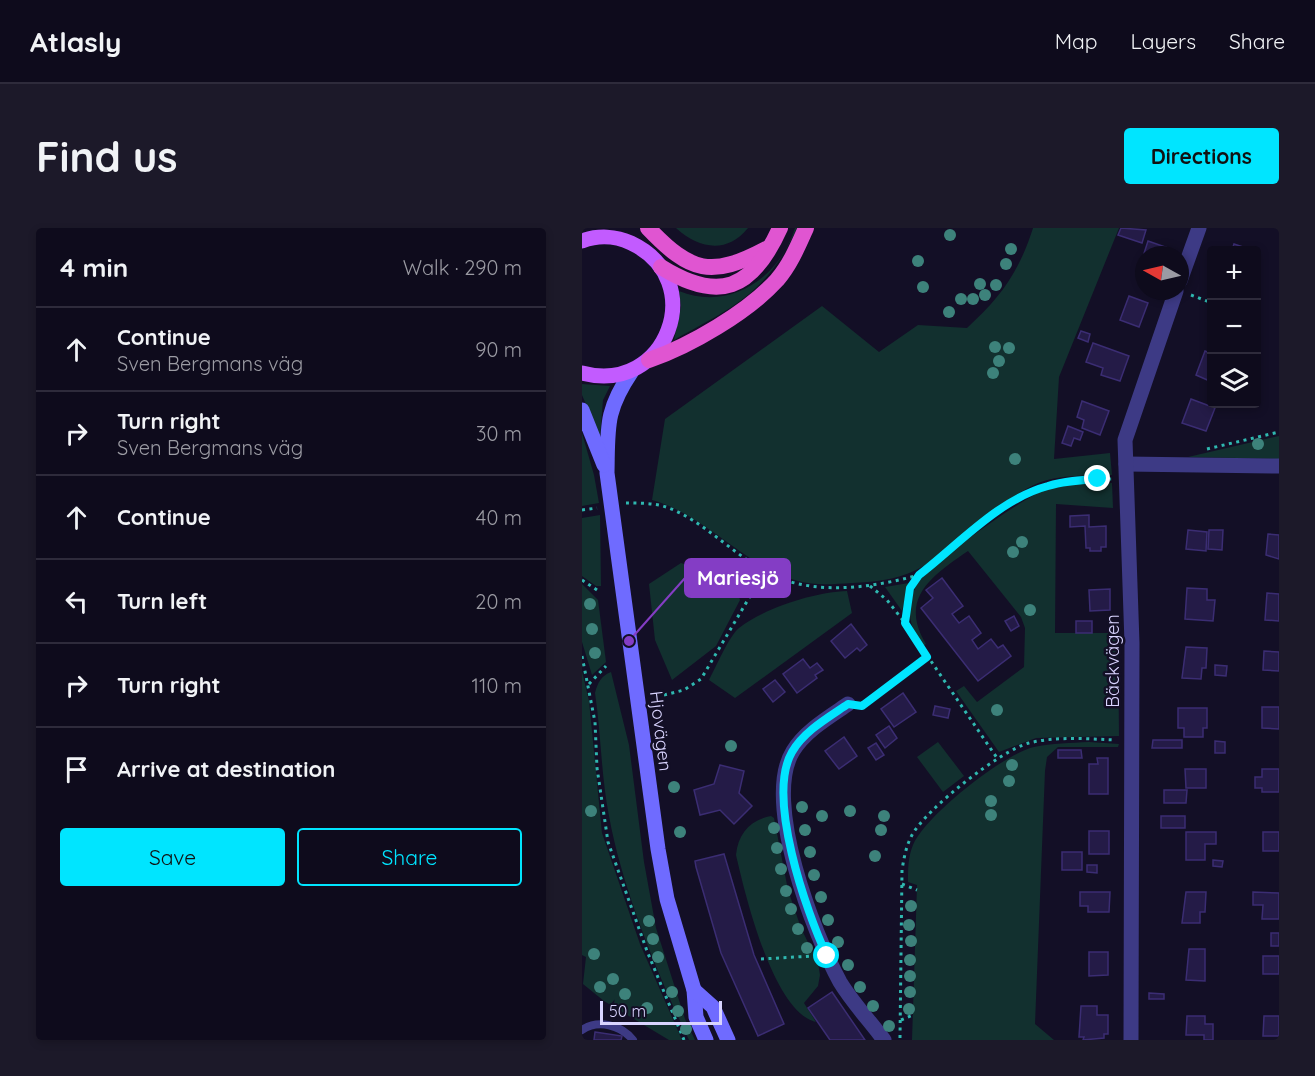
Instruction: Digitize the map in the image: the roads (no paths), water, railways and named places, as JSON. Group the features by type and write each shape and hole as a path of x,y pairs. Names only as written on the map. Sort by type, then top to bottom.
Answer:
{"highway":[{"path":"648,228 683,259 701,267 721,269 738,264 772,246"},
{"path":"661,267 684,282 706,288 728,286 747,278 772,246 780,228"},
{"path":"649,360 668,353 730,318 757,298 777,280 790,262 806,228"}],"main road":[{"path":"582,373 605,377 632,370 649,360 659,349 671,323 672,294 661,267 627,228"},
{"path":"582,241 601,237 615,238 643,249"},
{"name":"Hjovägen","path":"632,370 612,403 607,473 658,849 679,945 694,990 696,1017 706,1040"},
{"name":"Hjovägen","path":"582,410 607,473"},
{"name":"Hjovägen","path":"694,990 712,1007 728,1040"}],"street":[{"name":"Bäckvägen","path":"1189,261 1199,228"},
{"name":"Bäckvägen","path":"1131,1040 1132,741 1125,440 1129,420 1176,300"},
{"path":"1127,471 1279,466"},
{"path":"848,704 805,736 792,752 785,773 783,795 792,851 810,921 841,984 884,1040"}],"lane":[{"path":"582,1030 602,1023 626,1032 633,1040"}],"place":[{"name":"Mariesjö","path":"629,641"}]}
